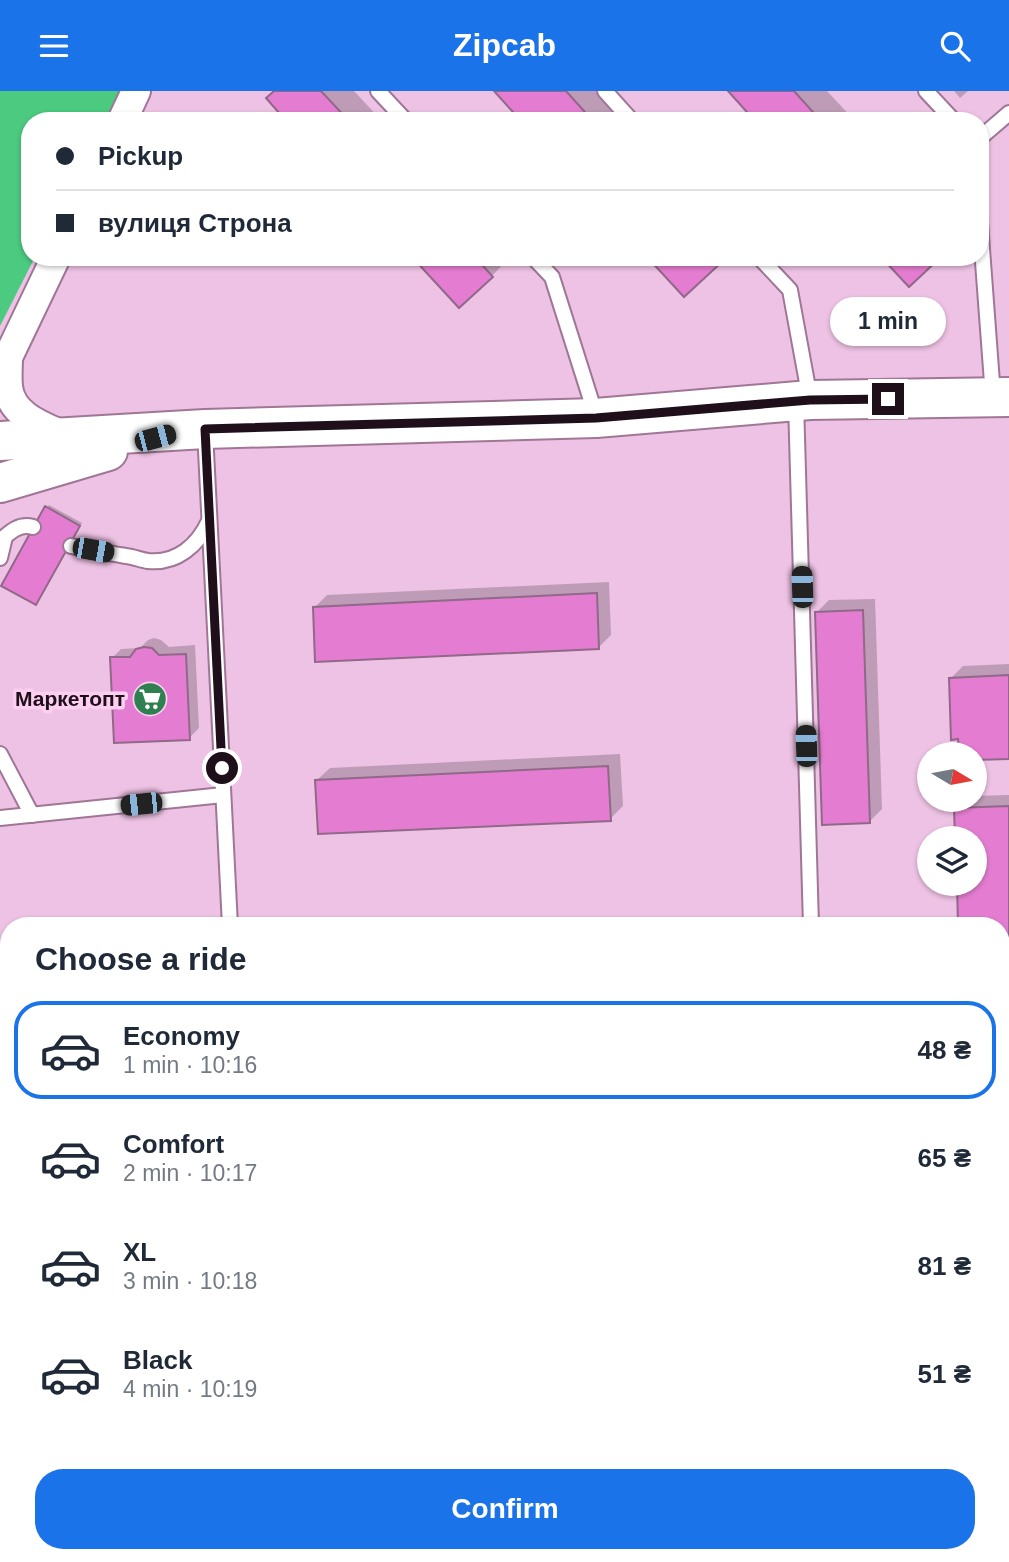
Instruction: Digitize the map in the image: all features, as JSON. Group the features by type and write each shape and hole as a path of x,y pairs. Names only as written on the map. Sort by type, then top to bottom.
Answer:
{"street":[{"path":"126,112 136,91"},
{"path":"52,266 4,366 11,399 23,414 38,425 67,437"},
{"path":"0,441 193,430 596,418 803,401 1001,397"},
{"path":"9,482 75,459 193,430"}],"lane":[{"path":"378,91 398,112"},
{"path":"605,91 624,112"},
{"path":"926,91 946,112"},
{"path":"989,130 1009,113"},
{"path":"542,266 552,277 596,418"},
{"path":"767,266 790,290 803,401 811,917"},
{"path":"985,266 1001,397"},
{"path":"193,430 209,519 230,917"},
{"path":"71,546 149,561 164,560 180,555 193,546 203,534 209,519"},
{"path":"0,558 2,539 19,527 33,527"},
{"path":"0,754 32,815"},
{"path":"0,818 223,795"}],"green space":[{"path":"0,91 120,91 110,112 21,112 21,266 30,266 0,326"}],"building":[{"path":"274,91 321,91 341,112 278,112 266,98"},
{"path":"494,91 566,91 585,112 513,112"},
{"path":"728,91 794,91 813,112 747,112"},
{"path":"420,266 483,266 493,277 459,308"},
{"path":"655,266 718,266 684,297"},
{"path":"889,266 931,266 909,287"},
{"path":"45,506 80,526 36,605 1,586"},
{"path":"597,593 599,649 315,662 313,607"},
{"path":"863,610 870,823 822,825 815,612"},
{"name":"Маркетопт","path":"152,648 159,655 186,654 190,740 114,743 110,657 130,657 136,649"},
{"path":"1009,675 1009,759 987,760 987,742 951,740 949,678"},
{"path":"608,766 611,821 318,834 315,780"},
{"path":"1009,806 1009,917 958,917 957,896 987,896 987,826 955,826 954,812 987,812 987,807"}],"place":[{"name":"Маркетопт","path":"150,699"}],"route":[{"path":"222,768 205,429 596,418 810,400 888,399"}]}
